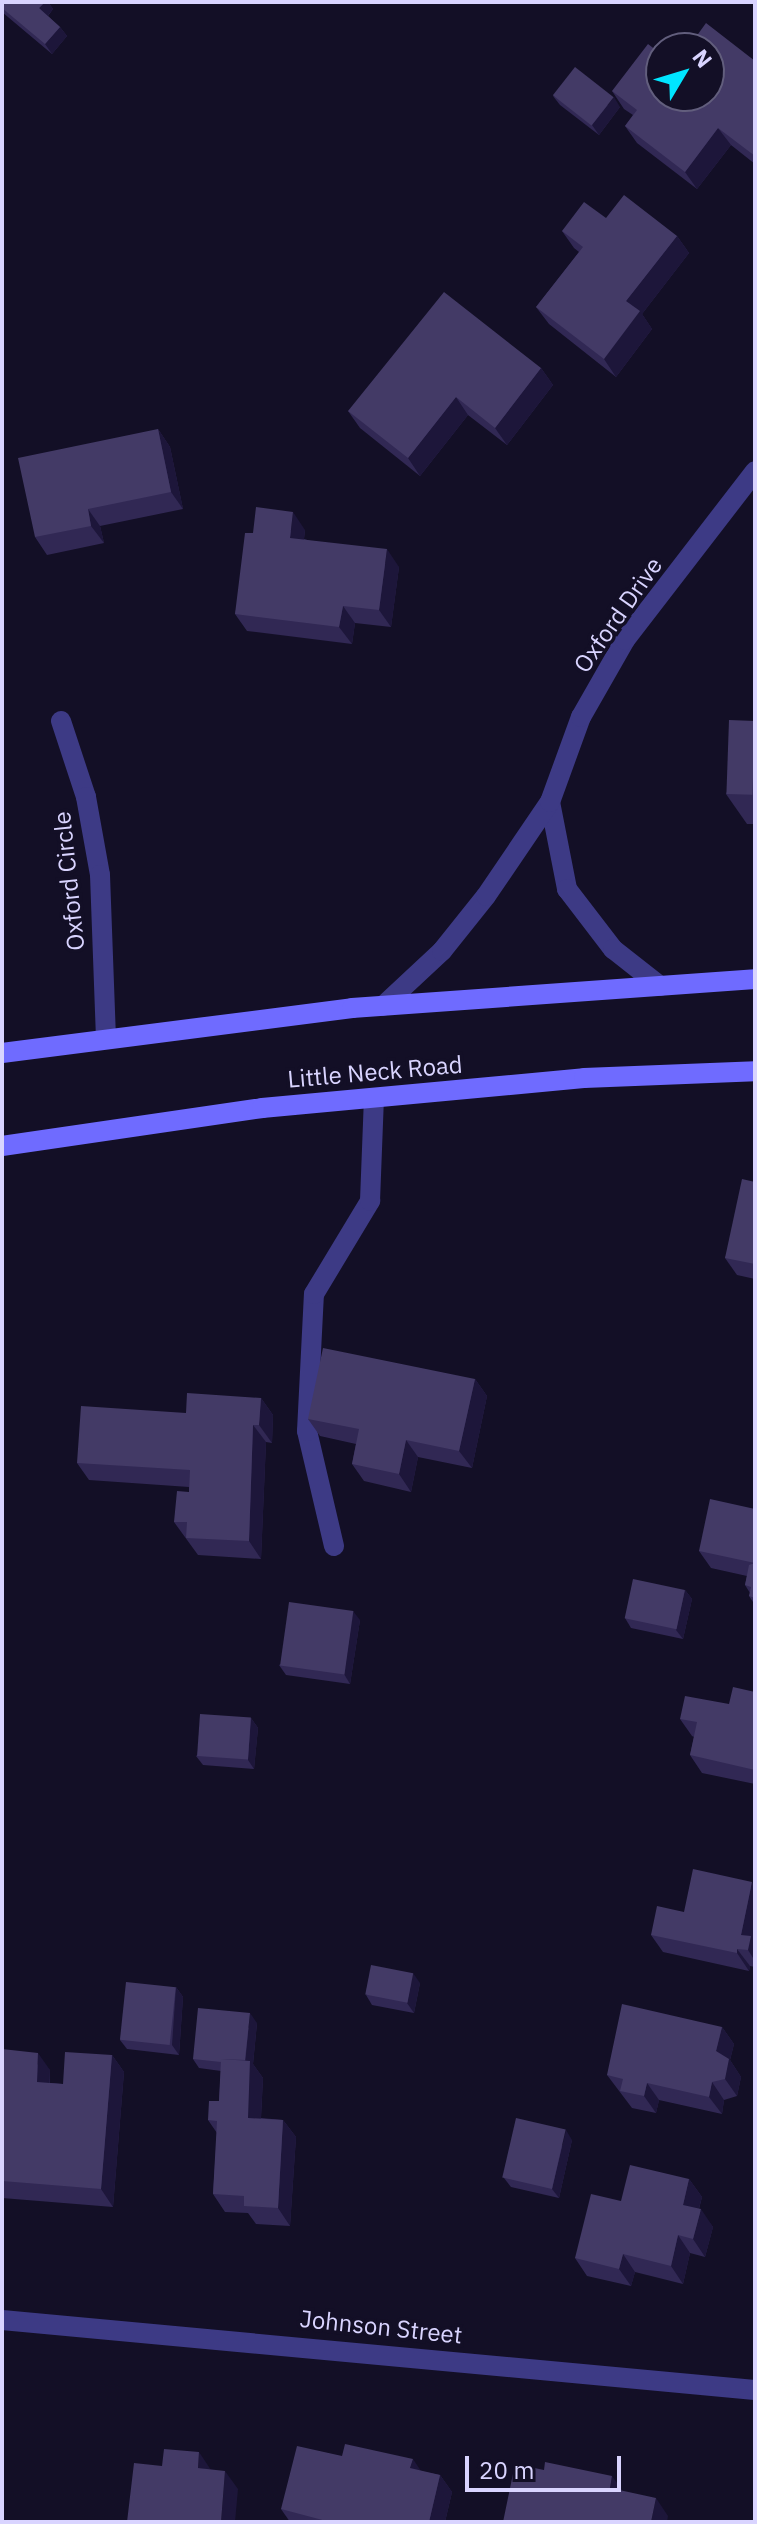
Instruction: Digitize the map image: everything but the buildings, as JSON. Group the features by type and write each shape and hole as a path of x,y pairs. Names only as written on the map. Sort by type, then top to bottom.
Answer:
{"street":[{"name":"Oxford Drive","path":"383,1006 442,951 550,802 577,727 625,640 755,471"},
{"name":"Oxford Circle","path":"61,721 86,797 100,875 106,1039"},
{"path":"550,802 567,889 613,949 660,986"},
{"path":"2,1053 383,1006 755,979"},
{"name":"Little Neck Road","path":"2,1146 262,1108 584,1078 755,1071"},
{"path":"334,1546 307,1431 314,1294 370,1201 374,1098"},
{"name":"Johnson Street","path":"2,2320 755,2390"}]}
